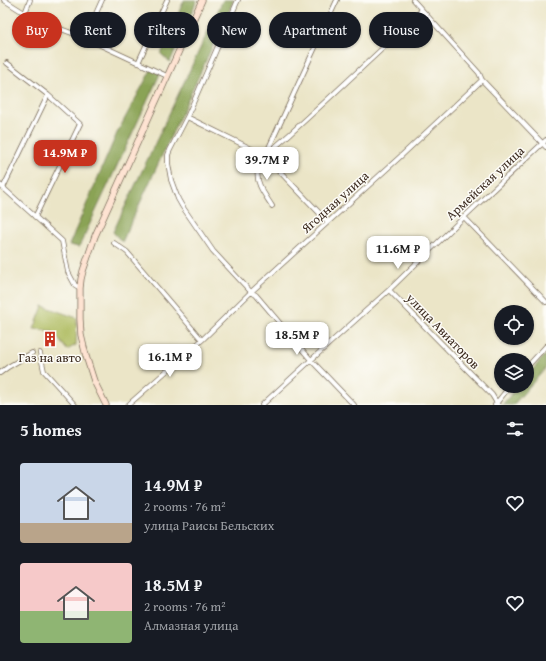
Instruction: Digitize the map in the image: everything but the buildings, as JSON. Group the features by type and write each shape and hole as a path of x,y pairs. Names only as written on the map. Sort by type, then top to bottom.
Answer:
{"street":[{"path":"4,0 23,12"},
{"path":"25,12 30,0"},
{"path":"97,12 102,0"},
{"path":"138,63 167,0"},
{"path":"106,405 94,381 81,335 80,288 83,271 95,236 202,0"},
{"path":"238,0 187,117 168,155 171,180 178,199 213,251 251,292 256,295 311,360 354,405"},
{"path":"272,206 257,178 258,170 337,0"},
{"path":"413,0 479,73 482,80 545,143"},
{"path":"265,155 398,35 422,10"},
{"path":"106,48 168,76"},
{"path":"7,63 48,95 80,124 35,217"},
{"name":"Ягодная улица","path":"128,405 202,340 251,292 401,156 482,80"},
{"path":"48,95 2,186 62,241 68,272 75,285 80,288"},
{"path":"187,117 265,155 328,222"},
{"name":"Армейская улица","path":"265,404 545,143"},
{"path":"464,217 546,302"},
{"path":"114,243 127,252 202,340"},
{"name":"улица Авиаторов","path":"389,290 492,395 496,405"},
{"path":"534,359 546,346"},
{"path":"0,373 8,366 32,352"},
{"path":"40,352 44,371 75,405"},
{"path":"496,405 505,393"}],"green space":[{"path":"184,0 197,0 192,12 179,12"},
{"path":"223,0 234,0 228,12 217,12"},
{"path":"207,34 207,48 212,48 122,242 113,232"},
{"path":"164,48 176,48 170,62 161,54"},
{"path":"152,68 160,74 79,247 69,245 117,133"},
{"path":"43,306 77,318 76,345 67,350 53,332 34,329"},
{"path":"546,354 546,368 534,381 534,368"},
{"path":"512,393 524,393 513,405 502,405"}],"place":[{"name":"Газ на авто","path":"50,339"}]}
